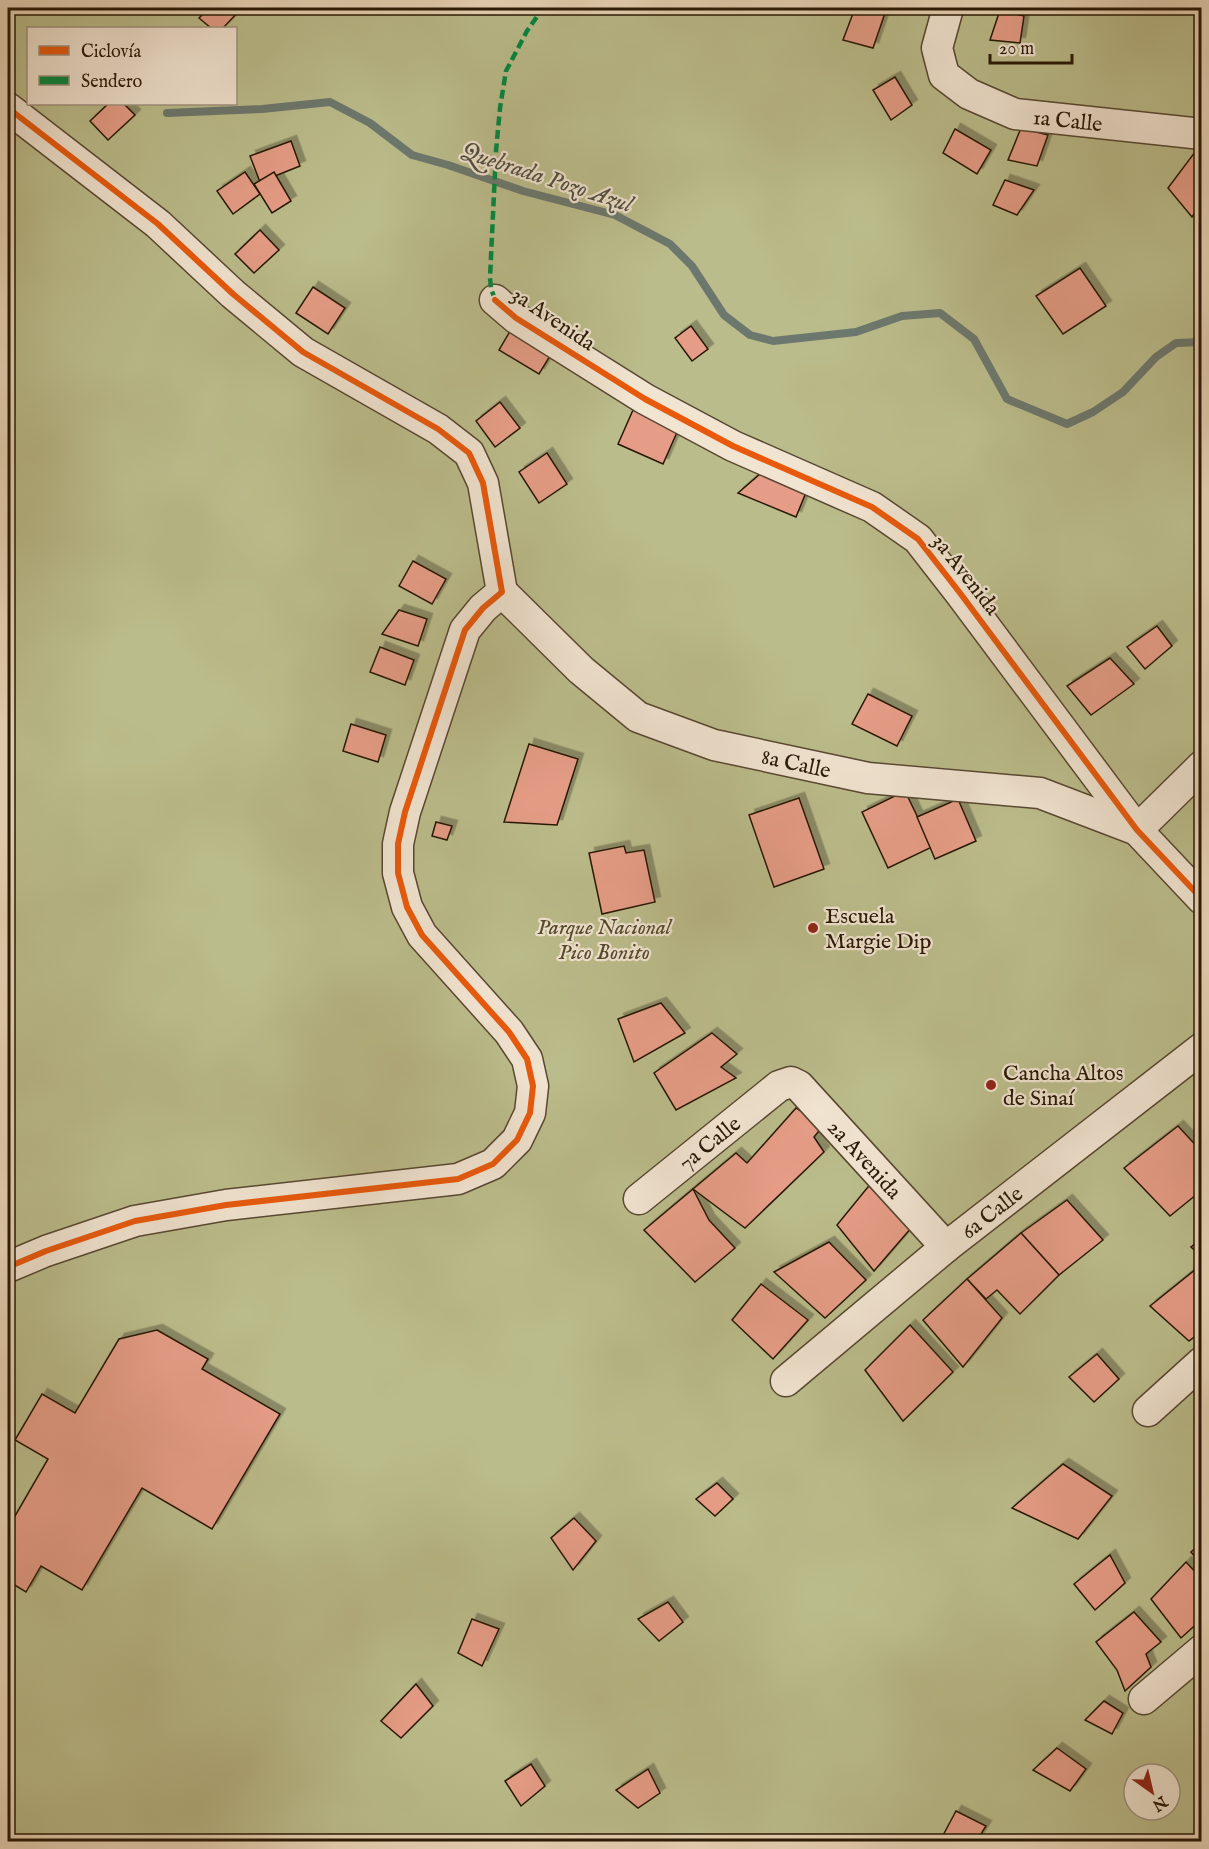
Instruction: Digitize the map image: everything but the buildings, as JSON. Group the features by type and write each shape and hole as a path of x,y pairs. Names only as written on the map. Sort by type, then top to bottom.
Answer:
{"street":[{"name":"1a Calle","path":"948,8 937,48 944,75 969,94 1015,114 1202,134"},
{"path":"8,108 158,224 233,294 303,352 438,429 469,453 483,483 502,592 483,608 465,630 405,812 398,844 398,873 407,907 422,935 509,1032 527,1059 533,1086 530,1113 517,1140 493,1164 458,1179 226,1205 135,1221 45,1251 8,1267"},
{"name":"3a Avenida","path":"495,300 516,318 645,399 733,446 872,507 918,539 1137,830 1202,898"},
{"name":"8a Calle","path":"502,592 581,670 638,717 714,745 868,778 1040,793 1137,830"},
{"path":"1137,830 1202,766"},
{"name":"6a Calle","path":"786,1380 946,1247 1202,1048"},
{"name":"2a Avenida","path":"779,1086 792,1082 799,1086 946,1247"},
{"name":"7a Calle","path":"639,1199 779,1086"},
{"path":"1148,1411 1202,1362"},
{"path":"1144,1699 1202,1650"}],"green space":[{"name":"Parque Nacional Pico Bonito","path":"8,8 1201,8 1201,1841 8,1842"}],"waterway":[{"name":"Quebrada Pozo Azul","path":"167,113 262,109 330,102 370,123 412,155 523,191 615,215 670,244 692,266 724,315 750,335 773,341 856,332 902,316 940,313 974,339 1007,399 1067,424 1093,412 1123,392 1156,357 1176,343 1202,342"}],"marked path":[{"path":"495,300 490,278 496,151 506,71 527,31 543,8"}],"cycle path":[{"path":"8,108 158,224 233,294 303,352 438,429 469,453 483,483 502,592 483,608 465,630 405,812 398,844 398,873 407,907 422,935 509,1032 527,1059 533,1086 530,1113 517,1140 493,1164 458,1179 226,1205 135,1221 46,1251 8,1267"},
{"path":"495,300 516,318 645,399 733,446 872,507 918,539 1137,830 1202,899"}],"place":[{"name":"Escuela Margie Dip","path":"813,928"},
{"name":"Cancha Altos de Sinaí","path":"991,1085"}]}
